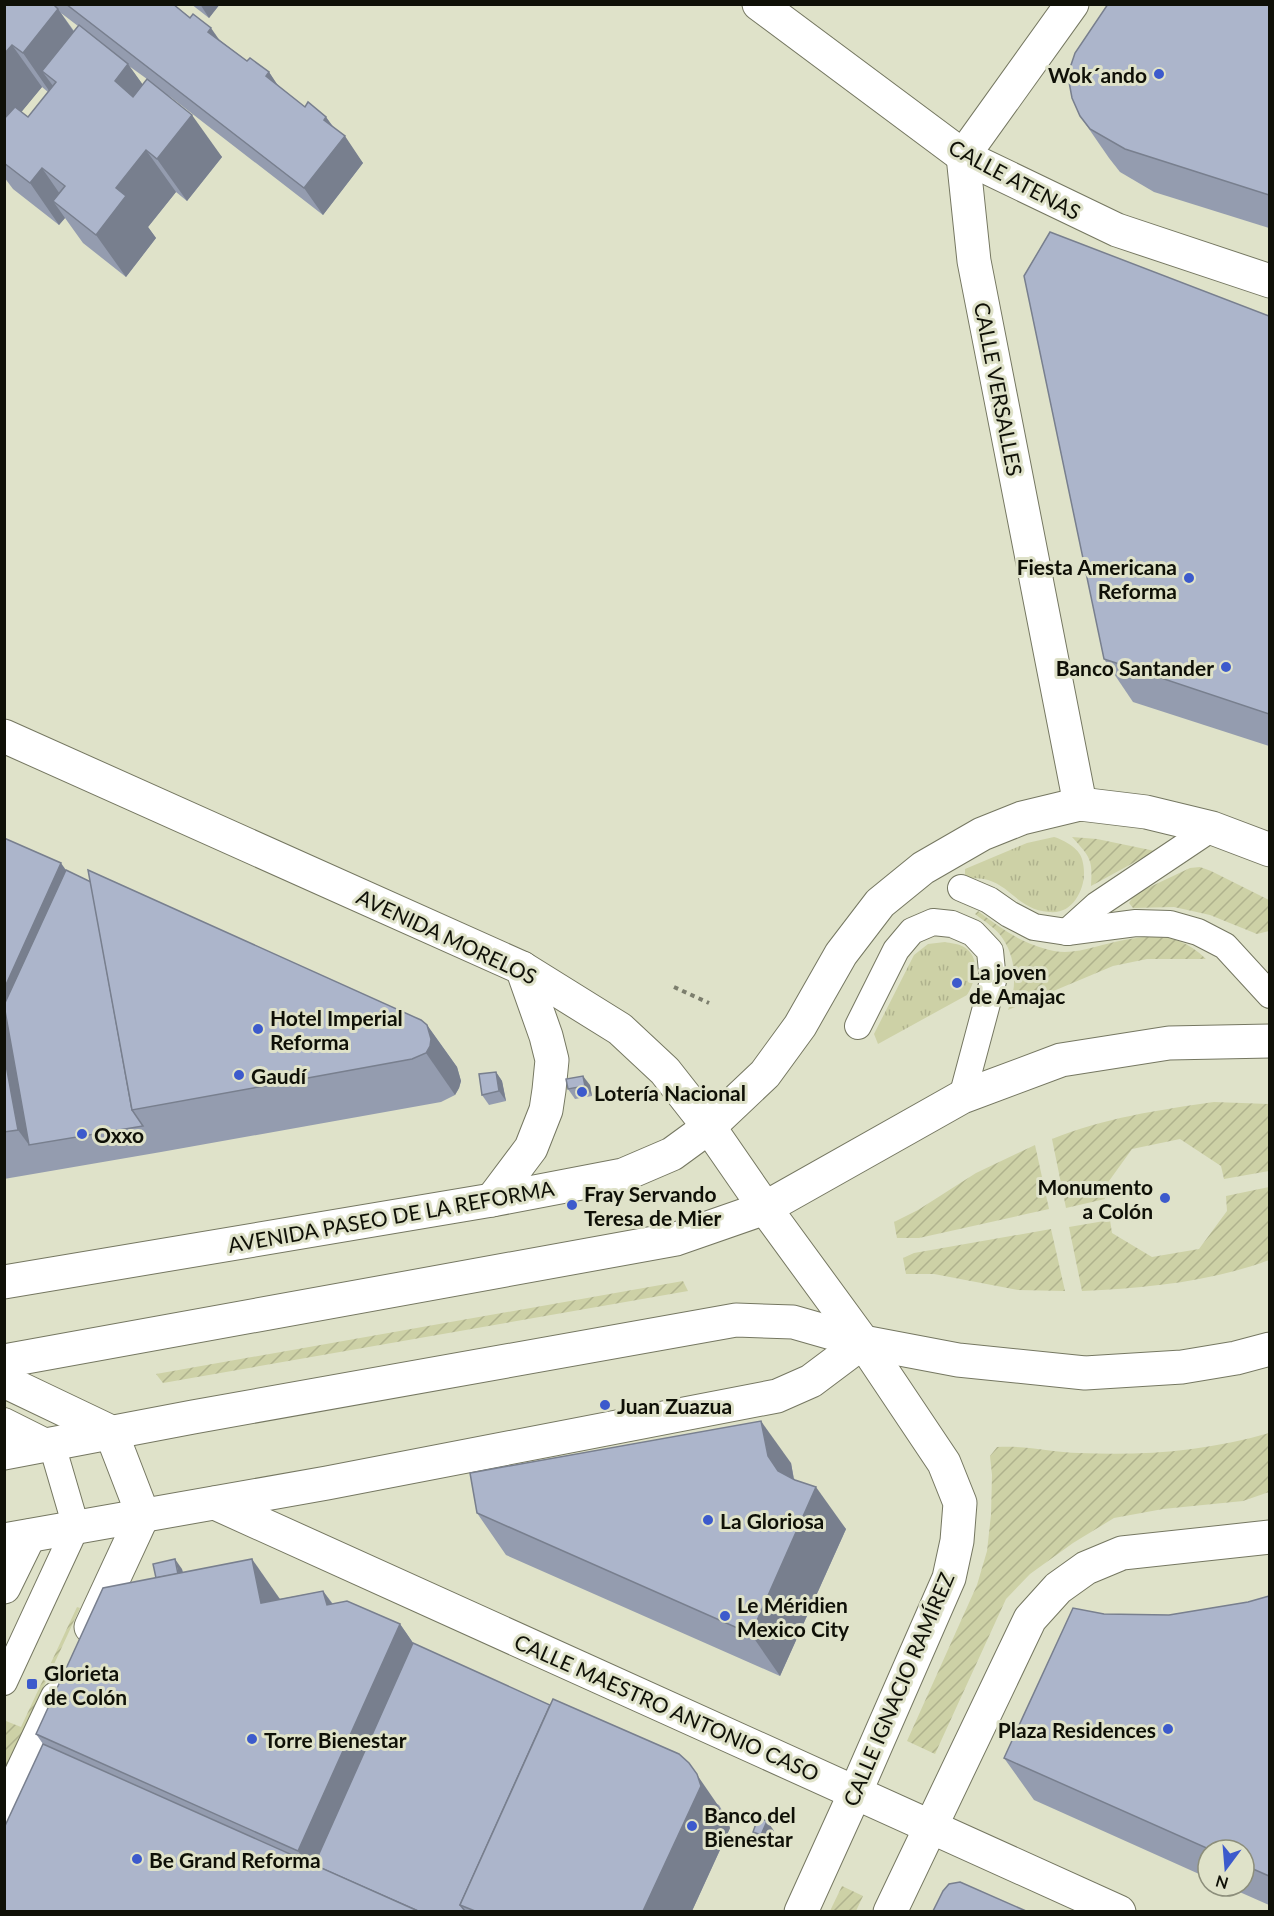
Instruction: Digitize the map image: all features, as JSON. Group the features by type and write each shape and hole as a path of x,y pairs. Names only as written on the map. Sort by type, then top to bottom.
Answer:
{"street":[{"name":"CALLE ATENAS","path":"759,4 963,156 1117,231 1269,281"},
{"path":"963,156 1072,4"},
{"name":"CALLE VERSALLES","path":"963,156 974,261 1080,804"},
{"name":"AVENIDA MORELOS","path":"4,736 522,968 620,1029 665,1071 709,1127 765,1208 864,1342"},
{"name":"AVENIDA PASEO DE LA REFORMA","path":"4,1282 492,1200 623,1175 672,1154 709,1127 765,1074 800,1026 841,954 880,903 922,868 982,834 1022,818 1080,804 1146,812 1212,828 1269,850"},
{"path":"492,1200 531,1148 546,1110 549,1090 552,1060 522,968"},
{"path":"4,1361 676,1239 765,1208 962,1097 1061,1060 1169,1043 1269,1041"},
{"path":"4,1453 736,1320 793,1322 864,1342 958,1360 1085,1373 1182,1367 1236,1358 1269,1348"},
{"path":"4,1587 17,1538 215,1503 777,1396 811,1381 864,1342"},
{"name":"CALLE IGNACIO RAMÍREZ","path":"801,1911 949,1578 957,1541 960,1503 944,1463 864,1342"},
{"path":"4,1381 111,1432 143,1515 4,1810"},
{"name":"CALLE MAESTRO ANTONIO CASO","path":"215,1503 1119,1911"},
{"path":"890,1911 1030,1619 1058,1588 1086,1568 1122,1553 1269,1537"}],"lane":[{"path":"1066,932 1097,905 1212,828"},
{"path":"962,888 989,900 1034,927 1066,932 1136,922 1170,924 1198,932 1225,946 1269,995"},
{"path":"858,1026 896,950 912,931 933,922 952,924 974,933 990,951 993,981 962,1097"},
{"path":"4,1421 52,1445 76,1527 4,1682"}],"path":[{"path":"674,987 709,1003"}],"green space":[{"path":"1054,837 1074,848 1080,855 1084,869 1081,890 1064,910 1049,912 1039,910 1023,903 997,884 985,879 965,878 965,869 1027,843"},
{"path":"1072,837 1097,839 1155,851 1091,886 1091,864 1083,849"},
{"path":"1200,867 1269,900 1269,931 1257,934 1210,915 1174,907 1133,908 1129,903 1135,894 1190,868"},
{"path":"978,911 1013,936 1054,951 1075,951 1125,940 1153,937 1180,942 1206,959 1147,959 1113,966 1008,1010 1014,983 1011,956 1000,935 975,914"},
{"path":"945,942 964,947 973,957 975,970 973,983 967,995 878,1044 874,1034 914,955 928,944"},
{"path":"1214,1102 1269,1104 1269,1171 1224,1179 1221,1166 1180,1139 1132,1149 1104,1188 1105,1199 1066,1208 1052,1139 1111,1120"},
{"path":"1035,1145 1049,1209 919,1238 897,1238 894,1222 918,1210 976,1173"},
{"path":"1269,1187 1269,1260 1224,1274 1177,1283 1082,1291 1069,1227 1110,1220 1112,1233 1152,1257 1199,1249 1227,1211 1226,1196"},
{"path":"1051,1229 1065,1291 1018,1290 934,1274 906,1274 903,1258 914,1253"},
{"path":"683,1281 688,1291 163,1383 156,1374"},
{"path":"1269,1433 1269,1492 1243,1501 1163,1509 1114,1518 1073,1543 1030,1574 1006,1599 935,1754 907,1741 977,1585 987,1551 991,1515 990,1456 997,1447 1079,1453 1151,1453 1199,1448"},
{"path":"77,1607 80,1608 5,1770 6,1721 21,1727"},
{"path":"842,1886 863,1896 856,1911 830,1911"}],"building":[{"path":"4,4 53,4 58,9 23,53 12,45 4,54"},
{"path":"66,4 173,4 190,18 193,14 211,28 208,32 247,61 250,58 269,72 266,76 305,107 308,102 326,117 324,120 345,136 304,188"},
{"path":"1108,4 1269,4 1269,195 1125,149 1090,129 1080,116 1072,98 1069,82 1070,68 1075,53"},
{"path":"79,25 128,64 115,81 133,97 147,79 192,115 157,159 146,150 116,188 126,196 96,235 53,201 65,186 42,168 30,183 4,163 4,119 15,107 28,117 56,82 42,71"},
{"name":"Fiesta Americana Reforma","path":"1050,232 1269,316 1269,714 1104,659 1024,276"},
{"path":"4,838 61,863 4,989"},
{"path":"66,870 91,882 132,1110 143,1126 29,1145 4,1005"},
{"name":"Hotel Imperial Reforma","path":"88,870 421,1020 427,1025 431,1039 430,1046 426,1053 412,1059 132,1110"},
{"path":"4,1054 18,1130 4,1132"},
{"path":"496,1072 499,1091 482,1095 479,1074"},
{"path":"583,1076 585,1086 568,1089 566,1079"},
{"name":"Le Méridien Mexico City","path":"761,1421 768,1456 778,1471 816,1487 751,1634 477,1513 470,1473"},
{"path":"175,1559 178,1574 156,1578 153,1564"},
{"name":"Torre Bienestar","path":"252,1559 261,1603 323,1591 327,1605 347,1601 400,1624 298,1851 36,1734 103,1588"},
{"name":"Plaza Residences","path":"1269,1596 1269,1876 1256,1870 1256,1838 1196,1838 1196,1843 1004,1758 1073,1608 1104,1614 1169,1615 1248,1602"},
{"path":"413,1643 550,1705 460,1905 465,1911 418,1911 314,1865"},
{"path":"553,1699 679,1754 697,1774 701,1786 643,1911 475,1911 460,1905"},
{"path":"43,1744 418,1911 4,1911 4,1828"},
{"path":"758,1818 767,1821 761,1835 753,1832"},
{"path":"960,1882 1026,1911 933,1911 949,1884"}],"place":[{"name":"Wok´ando","path":"1159,74"},
{"name":"Fiesta Americana Reforma","path":"1189,578"},
{"name":"Banco Santander","path":"1226,667"},
{"name":"La joven de Amajac","path":"957,983"},
{"name":"Hotel Imperial Reforma","path":"258,1029"},
{"name":"Gaudí","path":"239,1075"},
{"name":"Lotería Nacional","path":"582,1092"},
{"name":"Oxxo","path":"82,1134"},
{"name":"Monumento a Colón","path":"1165,1198"},
{"name":"Fray Servando Teresa de Mier","path":"572,1205"},
{"name":"Juan Zuazua","path":"605,1405"},
{"name":"La Gloriosa","path":"708,1520"},
{"name":"Le Méridien Mexico City","path":"725,1616"},
{"name":"Glorieta de Colón","path":"32,1684"},
{"name":"Plaza Residences","path":"1168,1729"},
{"name":"Torre Bienestar","path":"252,1739"},
{"name":"Banco del Bienestar","path":"692,1826"},
{"name":"Be Grand Reforma","path":"137,1859"}]}
